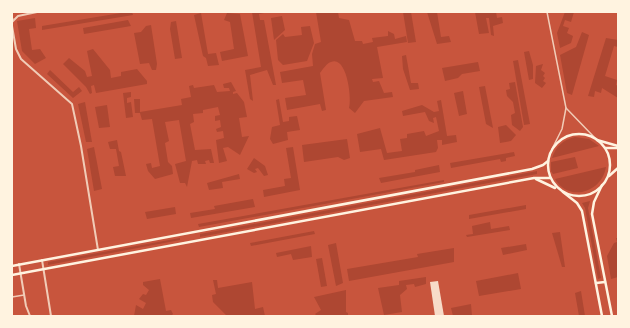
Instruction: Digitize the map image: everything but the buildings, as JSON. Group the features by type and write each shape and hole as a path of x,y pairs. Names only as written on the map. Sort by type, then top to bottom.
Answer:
{"main road":[{"path":"602,316 582,211 577,203 563,192 550,178 548,161 552,149 556,144 568,136 582,134 618,147"},
{"path":"596,139 604,148 610,164 606,180"},
{"path":"604,148 618,147"},
{"path":"12,266 532,169 543,165 548,161"},
{"path":"534,178 570,195 584,196 597,190 618,168"},
{"path":"12,275 534,178 550,178"},
{"path":"602,185 594,202 592,214 612,316"},
{"path":"596,283 606,282"}],"street":[{"path":"12,20 19,16 37,12"},
{"path":"547,12 566,108 562,129 552,149"},
{"path":"12,26 16,49 21,59 72,104 81,146 98,250"},
{"path":"566,108 596,139"},
{"path":"42,260 51,315"},
{"path":"19,264 26,306 30,316"},
{"path":"12,297 24,295"}],"shaded area":[{"path":"132,12 133,15 42,30 42,26"},
{"path":"252,12 269,12 259,14 260,20 264,20 276,85 273,85 267,70 250,75 253,101 250,99 245,70 261,67"},
{"path":"316,12 338,12 339,18 349,20 355,41 362,41 363,44 373,42 372,38 388,36 388,31 394,34 395,39 406,36 407,42 377,47 383,78 372,79 373,82 379,81 384,93 392,92 393,97 364,101 355,113 349,108 350,96 345,71 341,65 336,62 331,62 320,73 326,110 322,111 320,104 287,110 285,98 306,95 303,80 282,83 280,72 313,66 312,54 315,44 321,42"},
{"path":"403,12 411,12 416,42 408,43"},
{"path":"427,12 437,12 441,37 449,36 451,42 437,44"},
{"path":"475,12 496,12 497,18 502,17 503,23 493,26 494,36 491,35 489,18 486,18 489,33 479,34"},
{"path":"565,12 574,12 571,22 565,20 563,26 569,28 567,33 573,36 571,43 560,48 557,33"},
{"path":"201,13 208,54 216,53 219,65 208,66 206,58 203,56 194,15"},
{"path":"227,13 240,14 248,56 222,61 220,52 234,49 230,22 224,20"},
{"path":"282,16 285,30 274,40 271,18"},
{"path":"35,18 36,28 29,29 32,50 40,49 46,58 35,64 22,51 17,21"},
{"path":"128,20 131,26 84,34 83,28"},
{"path":"176,21 182,58 175,59 170,29 171,22"},
{"path":"151,25 157,64 156,70 152,70 149,63 140,64 134,33 141,32 146,26"},
{"path":"310,26 314,43 307,61 283,65 278,60 276,40 283,34 285,37 302,35 301,27"},
{"path":"582,32 589,35 572,95 567,93 560,55 576,47"},
{"path":"606,38 618,40 618,47 614,46 605,76 617,80 616,85 618,86 618,98 602,88 601,93 595,91 594,97 588,96"},
{"path":"93,49 110,70 111,78 121,76 121,72 137,69 147,81 147,84 96,93 94,85 91,86 92,93 90,94 86,87 63,64 69,58 85,71 87,77 92,76 87,51"},
{"path":"529,51 533,65 533,79 529,80 524,52"},
{"path":"406,55 411,83 418,83 419,89 410,90 403,69 402,56"},
{"path":"518,60 530,124 524,125 513,61"},
{"path":"478,62 480,71 462,74 458,78 445,81 442,68"},
{"path":"543,64 541,70 545,73 543,76 545,78 543,81 546,83 542,88 535,83 536,66"},
{"path":"50,70 73,92 79,87 82,91 73,98 47,74"},
{"path":"231,82 236,91 233,92 233,94 237,93 244,102 247,117 239,118 242,137 249,136 240,155 228,147 223,148 227,161 219,163 216,140 224,138 223,131 217,132 216,129 221,127 220,120 215,121 215,116 220,115 218,107 203,110 203,113 193,114 194,122 190,124 195,150 211,149 214,163 210,163 209,160 205,161 206,164 198,164 197,160 192,161 187,187 185,183 180,183 175,164 186,161 179,120 165,122 169,141 165,143 168,162 172,166 173,174 155,179 148,171 146,164 151,163 152,168 160,166 152,119 142,120 140,113 135,113 134,99 140,99 140,112 182,105 181,99 191,97 189,86 193,85 194,88 214,85 217,92 230,91 229,88 224,88 223,84"},
{"path":"515,82 523,127 520,131 512,125 511,115 515,113 513,102 507,96 506,90 510,89 509,83"},
{"path":"485,86 493,128 486,124 479,87"},
{"path":"463,91 467,114 459,116 454,93"},
{"path":"131,92 131,97 127,98 127,103 131,102 133,117 126,118 123,93"},
{"path":"279,99 283,122 289,121 289,117 297,116 300,130 287,132 288,140 273,144 270,139 272,127 280,125 276,100"},
{"path":"441,100 447,136 456,135 457,142 442,145 442,140 437,140 438,148 436,152 384,160 381,149 360,152 357,134 380,128 387,153 402,151 400,139 407,138 407,134 424,131 426,136 439,131 436,117 433,118 434,123 429,121 425,112 403,116 402,111 422,105 434,112 439,111 437,101"},
{"path":"85,102 92,142 86,142 78,104"},
{"path":"107,105 110,127 99,128 95,107"},
{"path":"506,125 516,135 511,141 500,143 498,127"},
{"path":"575,137 589,139 599,146 552,158 560,144"},
{"path":"347,139 350,158 344,160 338,157 304,162 302,145"},
{"path":"117,140 126,176 115,176 113,167 119,166 116,149 110,149 108,142"},
{"path":"94,147 102,189 94,191 87,149"},
{"path":"293,147 300,190 264,197 263,190 285,186 284,179 291,178 286,148"},
{"path":"514,152 515,156 506,158 506,161 501,162 500,159 451,168 450,163"},
{"path":"575,157 578,168 553,174 551,171 551,162"},
{"path":"254,158 265,166 268,175 264,176 258,168 255,169 257,172 254,173 247,169"},
{"path":"439,165 440,172 381,183 379,178 415,172 415,170"},
{"path":"606,167 603,176 598,183 592,188 584,191 568,191 555,179"},
{"path":"537,171 537,174 200,237 200,234"},
{"path":"239,174 240,179 222,182 223,188 209,190 207,183"},
{"path":"444,180 444,182 199,227 198,224"},
{"path":"253,199 255,207 191,218 190,213 215,209 214,206"},
{"path":"590,201 588,208 601,278 598,279 585,208 582,203"},
{"path":"526,205 526,209 469,219 469,215"},
{"path":"175,207 176,214 147,219 145,212"},
{"path":"490,222 491,229 509,226 510,230 467,237 466,235 473,234 472,226"},
{"path":"314,231 315,234 251,246 250,243"},
{"path":"560,232 565,267 562,267 552,233"},
{"path":"180,238 180,240 48,265 48,262"},
{"path":"616,238 618,238 618,277 611,279 607,256 614,243 617,242"},
{"path":"336,243 343,283 336,286 328,245"},
{"path":"526,244 527,250 503,255 501,248"},
{"path":"311,246 312,257 293,260 291,254 277,257 276,253"},
{"path":"454,248 454,262 349,281 347,269 418,257 417,254"},
{"path":"322,258 327,286 321,287 316,259"},
{"path":"518,273 521,289 479,296 476,281"},
{"path":"426,277 426,284 415,287 414,284 406,285 407,289 400,295 402,312 384,315 378,288 399,285 399,281"},
{"path":"160,279 166,311 171,310 173,314 171,316 134,316 136,305 143,309 146,303 139,299 143,294 146,295 149,290 143,285 143,282"},
{"path":"213,280 217,280 218,288 252,282 255,309 263,307 265,316 227,316 213,302 212,295 216,294"},
{"path":"346,290 346,312 348,313 348,316 317,316 315,314 321,310 314,297"},
{"path":"581,291 585,316 579,316 575,293"},
{"path":"471,304 472,316 453,316 451,308"}]}
